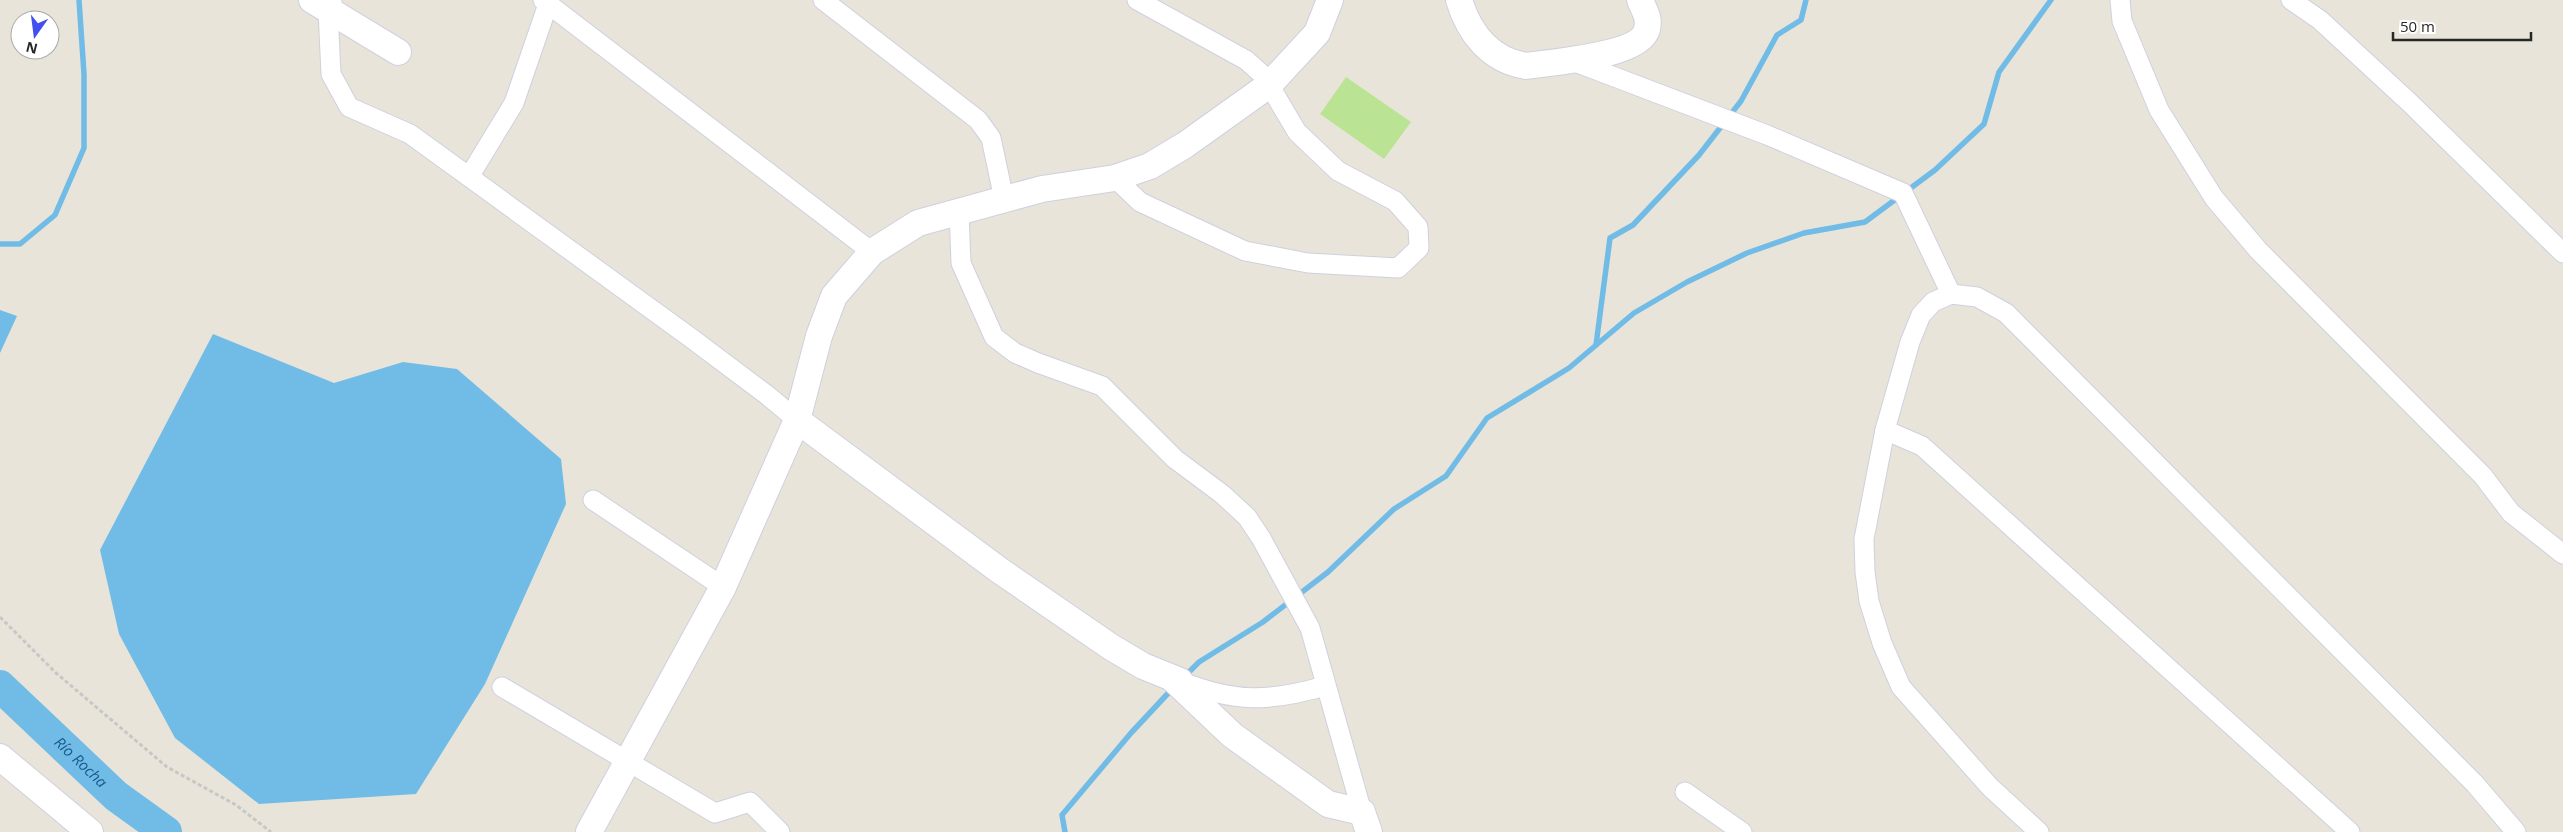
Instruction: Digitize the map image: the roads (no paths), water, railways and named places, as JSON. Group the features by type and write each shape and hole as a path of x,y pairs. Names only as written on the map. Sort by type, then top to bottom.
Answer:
{"street":[{"path":"823,0 978,120 991,138 1004,199"},
{"path":"1115,178 1140,202 1245,251 1308,263 1398,268 1419,248 1418,227 1395,201 1338,171 1297,132 1264,76 1246,60 1137,0"},
{"path":"589,832 629,763 723,586 797,420 819,336 834,296 872,252 918,223 1042,189 1115,178 1150,166 1185,144 1269,85 1317,33 1330,0"},
{"path":"1458,0 1472,32 1491,53 1513,64 1526,66 1618,51 1637,43 1647,31 1648,18 1640,0"},
{"path":"2120,0 2122,21 2159,110 2214,198 2258,250 2483,476 2511,513 2563,554"},
{"path":"2291,0 2320,20 2410,103 2563,253"},
{"path":"469,177 514,103 545,2 872,252"},
{"path":"324,3 331,74 349,107 410,134 768,394 797,420 999,570 1111,647 1143,666 1212,694 1246,699 1294,695 1325,686"},
{"path":"324,3 398,52"},
{"path":"1567,59 1767,135 1903,194 1951,294"},
{"path":"959,211 960,263 994,337 1016,353 1038,363 1102,386 1175,459 1222,494 1247,517 1261,538 1310,628 1325,686 1366,822"},
{"path":"2039,832 1990,787 1901,687 1882,642 1868,601 1864,539 1885,430 1910,342 1921,314 1933,302 1951,294 1977,298 2006,313 2474,784 2516,832"},
{"path":"1885,430 1922,446 2350,832"},
{"path":"592,500 723,586"},
{"path":"1176,679 1232,735 1328,804 1366,822"},
{"path":"502,688 715,813 750,802 780,832"},
{"path":"0,758 90,832"},
{"path":"1685,792 1742,832"}],"water":[{"path":"0,310 17,316 0,353"},
{"path":"213,334 334,383 403,362 457,369 561,459 566,504 485,684 416,794 259,804 175,738 119,634 100,550"}],"waterway":[{"path":"0,244 20,244 55,215 84,148 84,74 79,0"},
{"path":"1596,345 1610,238 1633,225 1699,155 1741,101 1777,35 1801,20 1806,0"},
{"path":"1185,676 1199,662 1263,622 1328,572 1394,509 1446,476 1487,418 1569,368 1634,313 1687,282 1747,253 1804,233 1865,222 1935,170 1984,124 1999,72 2051,0"},
{"name":"Río Rocha","path":"0,686 116,796 166,832"},
{"path":"1065,832 1062,815 1131,733 1173,688"}]}
